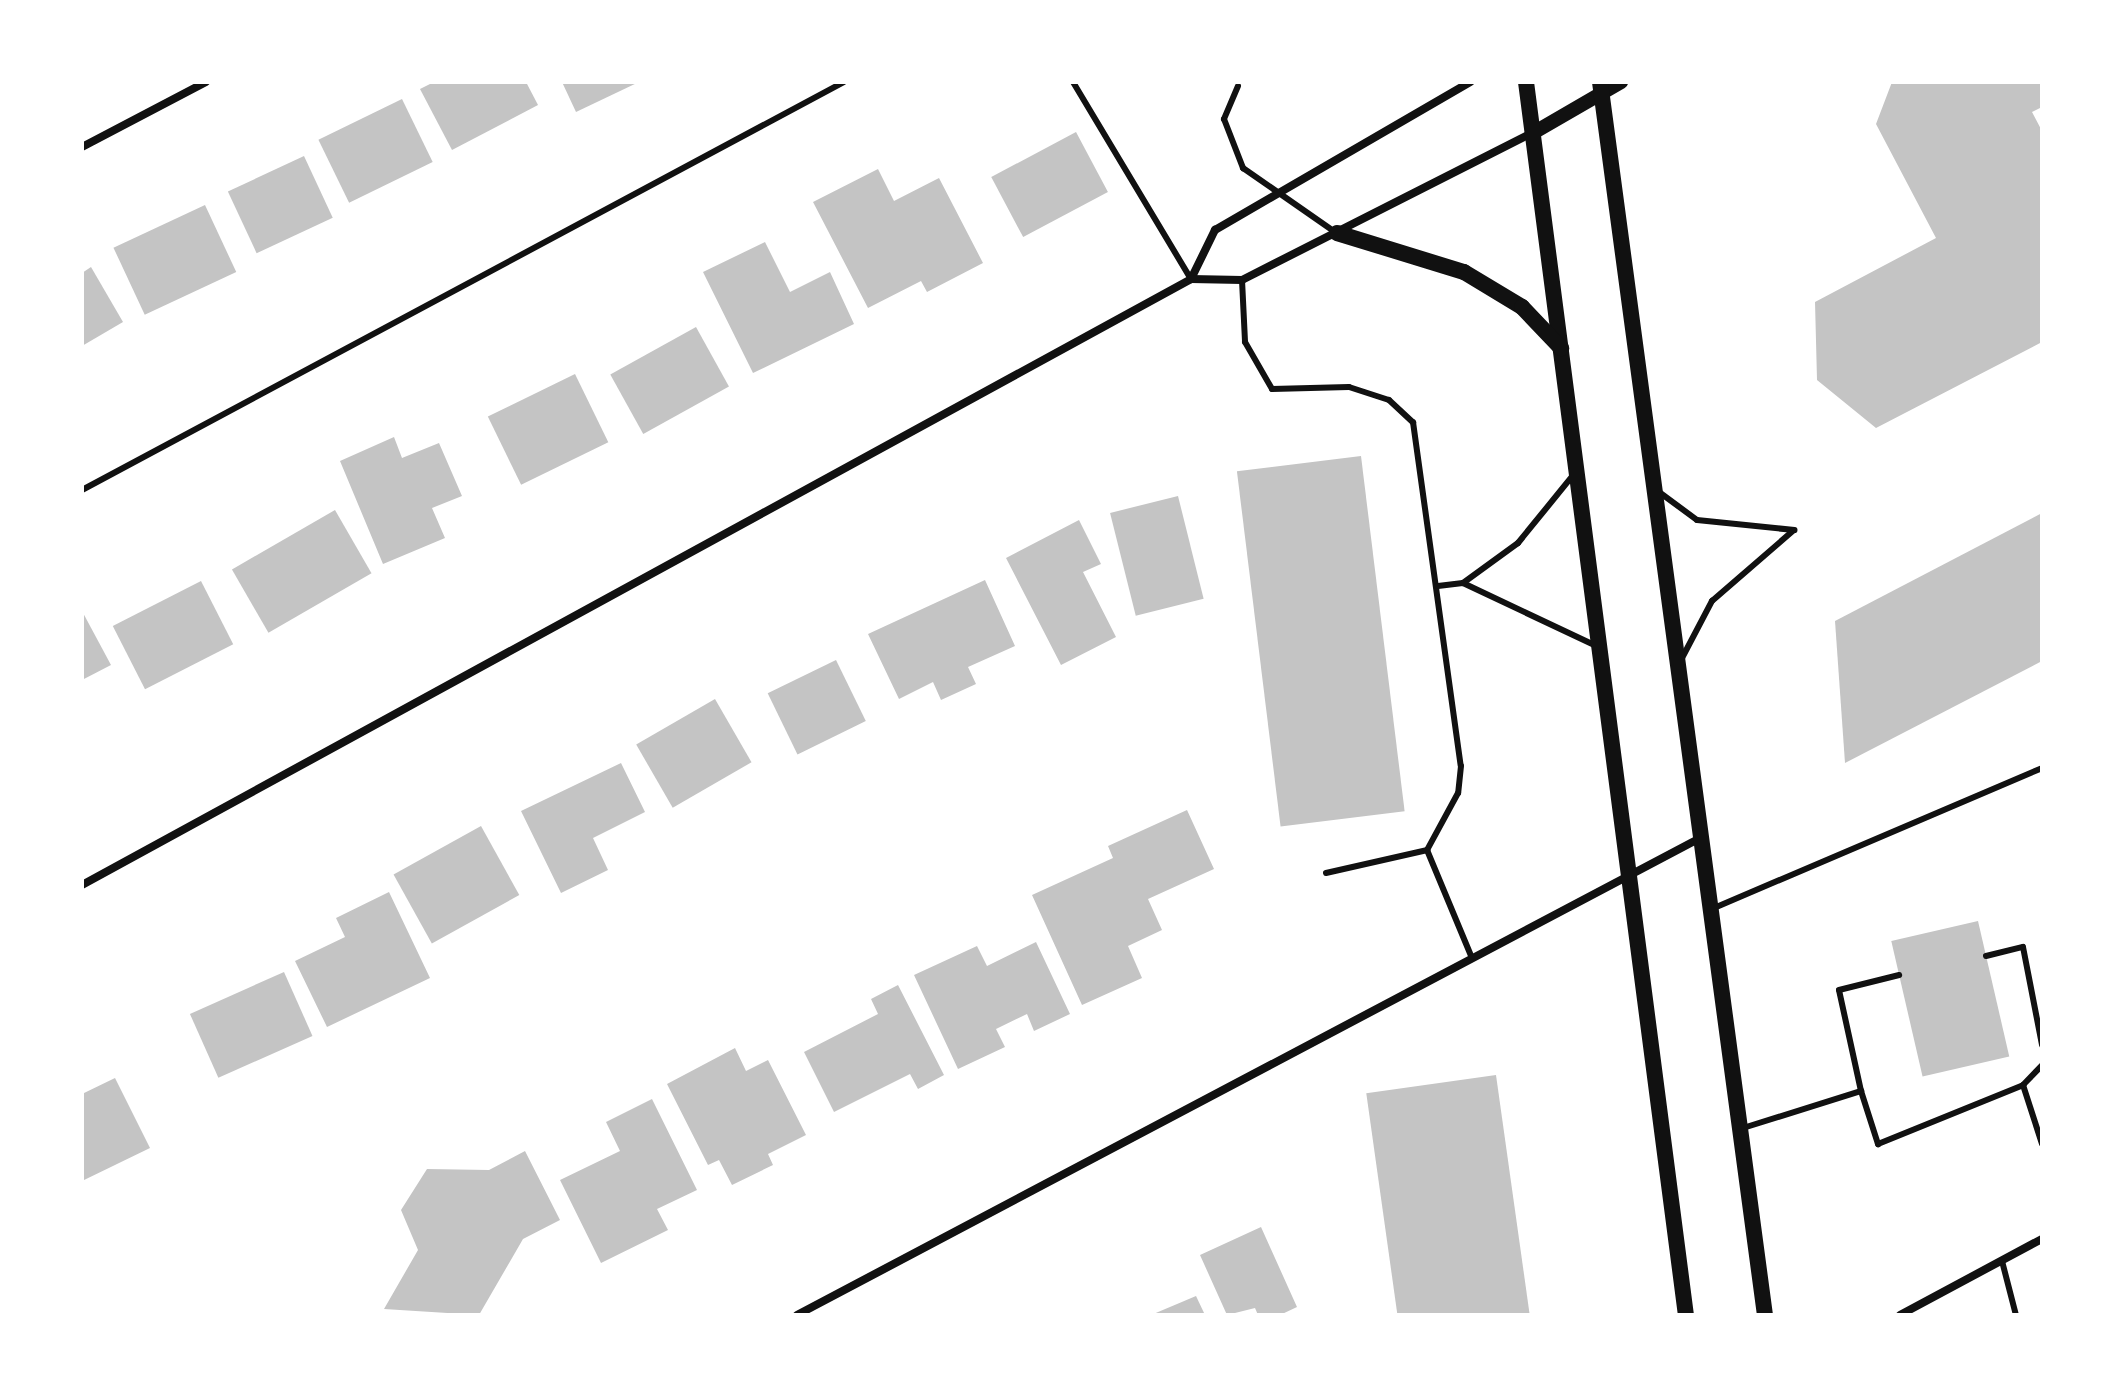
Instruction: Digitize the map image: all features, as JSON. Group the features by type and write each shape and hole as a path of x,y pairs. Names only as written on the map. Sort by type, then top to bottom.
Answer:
{"main road":[{"path":"1526,82 1686,1315"},
{"path":"1601,87 1714,908 1765,1315"},
{"path":"1337,233 1464,272 1522,307 1561,348"}],"street":[{"path":"82,147 206,82"},
{"path":"1191,279 1215,230 1282,195 1470,82"},
{"path":"82,885 1191,279 1242,280 1533,133 1601,87 1621,82"},
{"path":"797,1315 1702,837"},
{"path":"1900,1315 2042,1239"}],"lane":[{"path":"82,490 844,82"},
{"path":"1073,82 1191,279"},
{"path":"1238,86 1224,119 1228,136 1243,168 1337,233"},
{"path":"1242,280 1245,342 1272,389 1349,387 1389,400 1413,422 1438,586 1461,766 1458,793 1427,850 1326,873"},
{"path":"1438,586 1463,583 1518,543 1576,471"},
{"path":"1656,489 1697,520 1794,530 1712,601 1679,663"},
{"path":"1463,583 1598,647"},
{"path":"1714,908 2042,768"},
{"path":"1427,850 1472,958"},
{"path":"1986,956 2023,947 2042,1045"},
{"path":"1899,975 1839,990 1861,1091 1878,1144 2023,1085 2042,1065"},
{"path":"2023,1085 2042,1144"},
{"path":"1740,1129 1861,1091"},
{"path":"2002,1261 2016,1315"}],"building":[{"path":"434,82 526,82 538,105 452,150 420,89"},
{"path":"562,82 639,82 576,112"},
{"path":"1892,82 2042,82 2042,107 2032,112 2042,131 2042,342 1876,428 1817,380 1815,302 1936,238 1876,124"},
{"path":"402,99 433,162 349,203 318,140"},
{"path":"1076,132 1108,192 1023,237 991,177"},
{"path":"304,156 333,218 257,253 228,191"},
{"path":"878,169 894,201 939,178 983,263 927,292 921,281 868,308 813,202"},
{"path":"205,205 236,272 145,315 113,248"},
{"path":"765,242 790,292 830,272 854,324 753,373 703,272"},
{"path":"91,267 123,322 82,346 82,273"},
{"path":"696,327 729,386 643,434 610,375"},
{"path":"575,374 608,442 521,485 488,417"},
{"path":"394,437 402,458 439,443 462,496 432,508 445,538 383,564 340,461"},
{"path":"1361,456 1405,811 1281,827 1237,471"},
{"path":"1178,496 1204,599 1136,616 1110,513"},
{"path":"335,510 372,573 268,633 232,570"},
{"path":"2042,513 2042,661 1845,763 1835,621"},
{"path":"1079,520 1101,564 1083,572 1116,637 1061,665 1006,558"},
{"path":"985,580 1015,646 968,667 976,684 941,700 933,682 899,699 868,634"},
{"path":"201,581 233,644 145,689 113,626"},
{"path":"82,611 111,665 82,680"},
{"path":"836,660 866,721 798,754 768,693"},
{"path":"715,699 752,762 673,808 636,744"},
{"path":"621,763 645,812 593,838 608,870 561,893 521,811"},
{"path":"1187,810 1214,869 1148,899 1162,930 1128,946 1142,978 1082,1005 1032,895 1113,858 1108,846"},
{"path":"481,826 519,895 432,944 394,874"},
{"path":"389,892 430,978 327,1027 295,961 345,937 336,918"},
{"path":"1978,921 2009,1056 1923,1076 1891,941"},
{"path":"1036,942 1070,1014 1034,1031 1027,1014 996,1029 1005,1047 958,1069 914,975 977,946 987,966"},
{"path":"284,972 312,1036 218,1078 190,1014"},
{"path":"898,985 944,1075 918,1089 910,1074 834,1112 804,1052 878,1014 871,999"},
{"path":"735,1048 746,1071 768,1060 806,1135 768,1154 773,1165 732,1185 719,1160 708,1165 667,1084"},
{"path":"1496,1075 1530,1315 1397,1315 1366,1093"},
{"path":"115,1078 150,1148 82,1181 82,1094"},
{"path":"652,1099 697,1190 657,1209 668,1230 601,1263 560,1180 620,1151 606,1122"},
{"path":"525,1151 560,1220 523,1239 479,1315 384,1309 418,1250 401,1210 427,1169 489,1170"},
{"path":"1261,1227 1297,1307 1280,1315 1258,1315 1255,1308 1227,1315 1200,1255"},
{"path":"1196,1296 1205,1315 1151,1315"}]}
